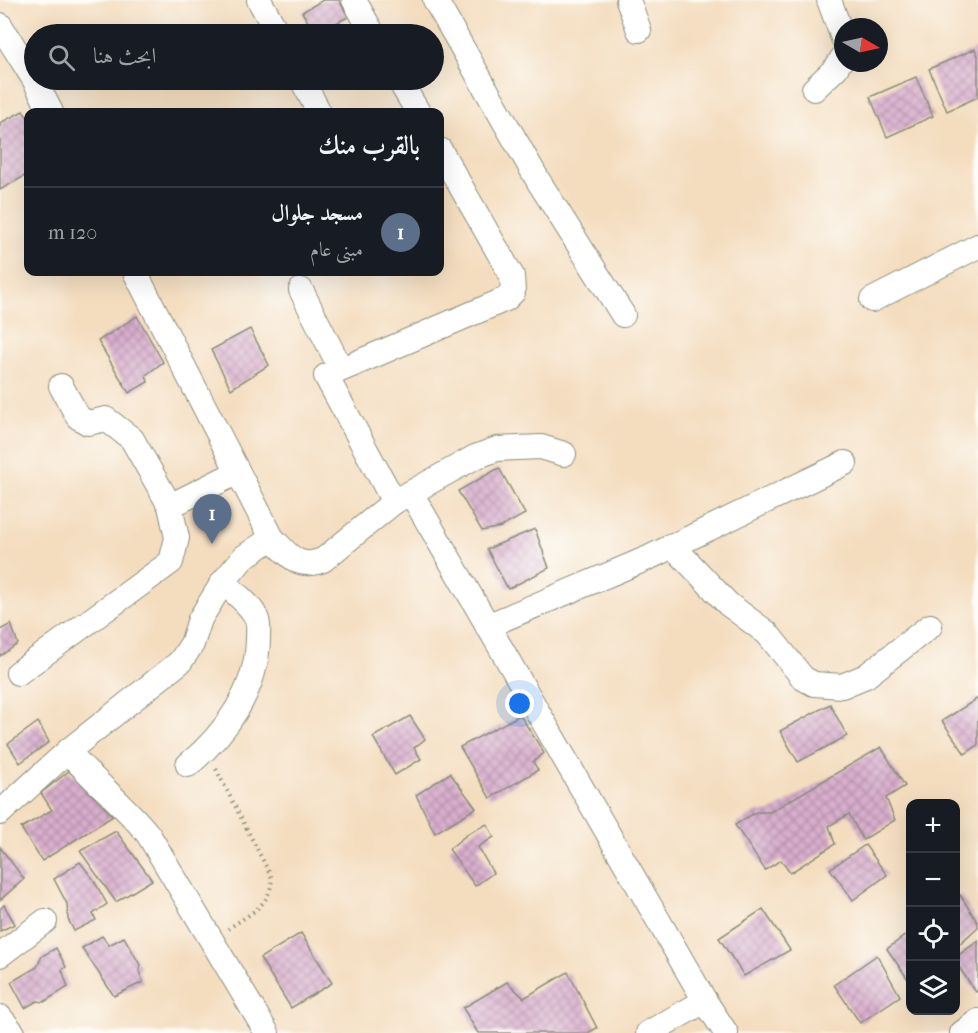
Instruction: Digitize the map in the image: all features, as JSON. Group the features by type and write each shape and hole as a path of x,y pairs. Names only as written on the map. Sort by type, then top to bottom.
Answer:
{"street":[{"path":"259,0 272,24"},
{"path":"354,0 368,24"},
{"path":"435,0 539,182 623,315"},
{"path":"628,0 639,30"},
{"path":"829,0 836,18"},
{"path":"0,25 24,64"},
{"path":"814,89 834,70"},
{"path":"39,90 49,108"},
{"path":"307,90 317,108"},
{"path":"405,90 416,108"},
{"path":"444,157 512,276 513,292 506,299 326,376 487,627 705,1001 726,1033"},
{"path":"872,300 978,246"},
{"path":"137,276 272,538 296,562 312,564 323,560 403,498 475,458 497,449 541,447 564,454"},
{"path":"301,290 341,369"},
{"path":"18,673 171,562 177,538 170,506 132,440 106,419 88,423 78,417 61,386"},
{"path":"487,627 648,558 845,463"},
{"path":"170,506 238,472"},
{"path":"0,813 68,751 180,662 192,644 200,619 223,582 244,557 272,538"},
{"path":"672,545 728,604 767,633 802,678 814,684 842,686 866,676 930,626"},
{"path":"197,757 238,708 249,686 258,648 258,620 223,582"},
{"path":"68,751 148,834 267,1033"},
{"path":"0,955 45,921"},
{"path":"648,1033 705,1001"},
{"path":"0,1017 12,1033"},
{"path":"962,1033 978,1021"}],"path":[{"path":"197,757 272,878 271,889 265,903 212,940"}],"building":[{"path":"323,0 339,0 348,17 334,24 309,24 302,12"},
{"path":"975,49 978,56 978,97 947,111 929,69"},
{"path":"916,77 933,116 887,137 870,97"},
{"path":"24,112 24,176 0,190 0,123"},
{"path":"137,316 163,362 146,375 148,382 129,393 98,341"},
{"path":"250,329 269,365 231,389 211,350"},
{"path":"499,468 525,514 501,527 482,531 458,491"},
{"path":"535,529 549,568 508,589 487,549"},
{"path":"11,624 18,644 0,656 0,630"},
{"path":"978,698 978,745 965,754 942,721"},
{"path":"830,704 847,736 798,762 780,731"},
{"path":"520,715 544,753 533,762 538,770 490,798 460,747"},
{"path":"410,716 425,739 414,748 421,759 395,775 373,737"},
{"path":"38,722 49,742 20,763 8,744"},
{"path":"881,747 905,786 886,798 895,820 863,840 849,814 829,826 835,844 790,873 781,860 765,870 735,825 756,812 770,812"},
{"path":"69,771 113,816 42,861 21,828 52,810 41,793"},
{"path":"450,773 476,808 435,833 416,795"},
{"path":"487,824 494,837 478,847 493,873 475,886 449,849 469,833"},
{"path":"116,831 152,880 116,902 80,851"},
{"path":"865,845 887,875 853,900 830,869"},
{"path":"0,847 24,879 0,900"},
{"path":"80,862 107,904 93,914 96,920 74,931 68,919 67,904 54,879"},
{"path":"960,895 978,923 978,927 960,943"},
{"path":"4,905 15,924 0,931 0,909"},
{"path":"763,909 790,950 744,976 719,938"},
{"path":"301,933 332,983 291,1008 260,958"},
{"path":"906,935 906,976 887,949"},
{"path":"102,936 109,945 124,937 140,965 139,971 143,982 114,996 82,948"},
{"path":"978,941 978,991 976,992 960,969 960,954"},
{"path":"56,948 66,967 62,970 68,987 44,1002 37,1001 25,1008 11,982 37,967 42,956"},
{"path":"877,955 900,996 860,1023 834,985"},
{"path":"568,972 597,1028 588,1033 478,1033 463,1008 507,982 524,998"}],"place":[{"name":"مسجد جلوال","path":"212,544"}]}
